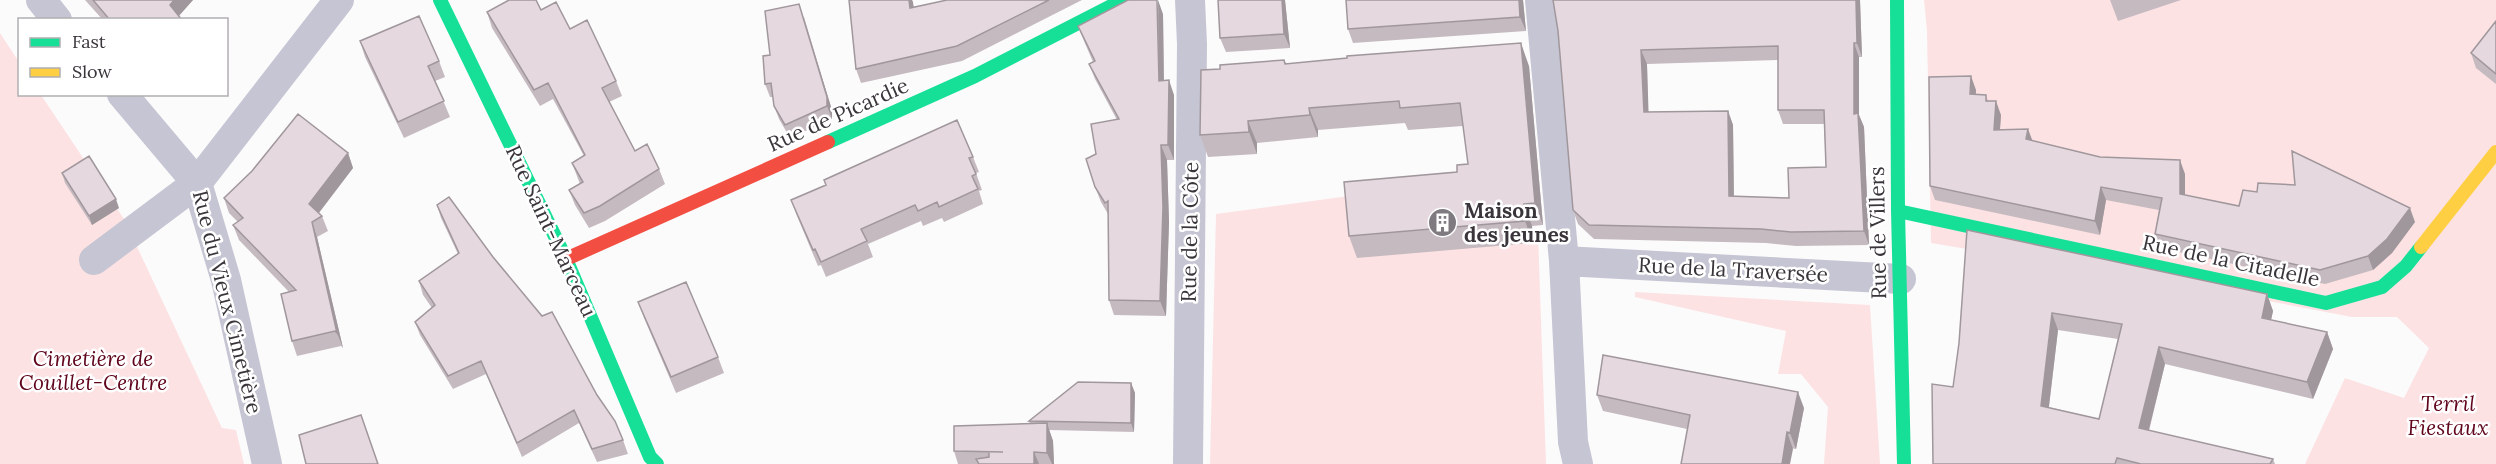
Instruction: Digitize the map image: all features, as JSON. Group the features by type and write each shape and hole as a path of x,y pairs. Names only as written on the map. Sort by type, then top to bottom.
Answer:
{"street":[{"path":"40,0 55,18"},
{"path":"93,260 197,183 339,0"},
{"name":"Rue Saint-Marceau","path":"440,0 566,259 650,457 657,464"},
{"name":"Rue de Picardie","path":"566,259 975,76 1123,0"},
{"name":"Rue de la Côte","path":"1188,464 1204,71 1190,0"},
{"path":"1540,0 1534,48 1564,261 1573,442 1578,464"},
{"name":"Rue de Villers","path":"1897,0 1898,211 1904,464"},
{"name":"Rue du Vieux Cimetière","path":"124,96 197,183 226,280 267,464"},
{"name":"Rue de la Citadelle","path":"1898,211 2326,303 2382,287 2398,273 2496,152"},
{"name":"Rue de la Traversée","path":"1564,261 1901,279"}],"green space":[{"name":"Terril Fiestaux","path":"1924,0 2496,0 2496,464 2305,464 2345,378 2404,398 2429,348 2397,317 2352,317 2025,255 1931,243 1927,31"},
{"name":"Cimetière de Couillet-Centre","path":"0,33 18,60 18,96 42,96 124,219 222,428 236,430 244,464 0,464"},
{"path":"1356,195 1361,250 1538,234 1546,464 1210,464 1216,214"},
{"path":"1635,292 1870,305 1880,464 1824,464 1828,407 1801,374 1778,374 1786,331 1635,297"}],"building":[{"path":"93,0 174,0 170,5 180,18 108,18"},
{"path":"509,0 536,0 541,10 556,2 570,29 587,20 616,81 602,88 635,151 647,144 659,169 600,206 584,213 569,190 583,182 572,163 585,155 548,83 534,90 487,12"},
{"path":"849,0 909,0 910,8 947,0 1049,0 957,46 856,69"},
{"path":"1128,0 1157,0 1159,81 1169,80 1168,145 1161,145 1163,207 1160,301 1109,300 1108,201 1105,203 1095,187 1086,159 1096,154 1091,124 1119,119 1089,64 1095,61 1078,26"},
{"path":"1218,0 1282,0 1284,34 1220,38"},
{"path":"1346,0 1519,0 1520,17 1348,29"},
{"path":"1553,0 1856,0 1854,114 1858,113 1864,231 1791,232 1761,229 1589,225 1573,210 1558,31","holes":["1778,46 1778,110 1824,110 1826,167 1788,168 1789,198 1729,196 1728,111 1644,112 1641,50"]},
{"path":"799,4 827,97 827,106 785,125 774,106 771,83 765,84 763,56 770,55 765,11"},
{"path":"419,16 439,61 428,66 444,101 398,122 360,41"},
{"path":"2496,21 2496,74 2471,53"},
{"path":"1521,43 1535,203 1524,204 1525,221 1349,236 1344,182 1457,172 1457,165 1468,164 1460,103 1400,108 1399,101 1309,108 1310,115 1248,121 1249,132 1200,135 1201,70 1220,69 1220,65 1284,60 1285,64 1347,58 1347,56"},
{"path":"1971,76 1970,94 1986,95 1986,101 1996,101 1994,130 2028,129 2026,139 2100,157 2180,160 2180,194 2239,206 2243,190 2257,192 2258,183 2295,185 2292,151 2410,208 2387,239 2368,256 2320,270 2155,234 2162,198 2101,187 2095,221 1930,186 1929,77"},
{"path":"298,114 348,153 309,204 322,216 312,222 337,333 335,331 292,341 281,294 296,290 233,225 243,218 224,198 252,171"},
{"path":"957,120 973,157 969,158 976,174 972,176 978,189 939,207 937,202 918,211 915,205 861,229 867,241 821,262 815,249 813,250 791,200 826,185 824,180"},
{"path":"89,156 116,199 89,216 62,173"},
{"path":"449,197 493,257 542,316 552,312 597,395 615,421 623,440 592,449 574,410 517,443 481,361 448,376 415,322 435,305 419,281 459,253 437,205"},
{"path":"1967,230 2267,294 2262,318 2327,332 2307,382 2159,347 2139,428 2273,459 2270,464 2141,464 2117,458 2115,464 1933,464 1932,384 1953,387 1959,343","holes":["2052,313 2122,324 2099,419 2041,406"]},
{"path":"686,282 718,357 671,377 638,302"},
{"path":"1603,355 1798,392 1790,433 1787,432 1782,464 1681,464 1690,415 1597,395"},
{"path":"1078,382 1131,383 1131,423 1029,421"},
{"path":"361,415 378,464 306,464 299,435"},
{"path":"1047,423 1047,453 1034,452 1034,464 979,464 976,459 989,457 989,452 1003,452 954,451 954,426"}],"traffic: fast":[{"path":"440,0 566,259 650,457 657,464"},
{"path":"828,142 975,76 1123,0"},
{"path":"1897,0 1898,211 1904,464"},
{"path":"1898,211 2326,303 2382,287 2406,266 2421,247"}],"traffic: slow":[{"path":"2421,247 2496,152"}],"traffic: jam":[{"path":"566,259 828,142"}],"place":[{"name":"Maison des jeunes","path":"1443,223"}]}
